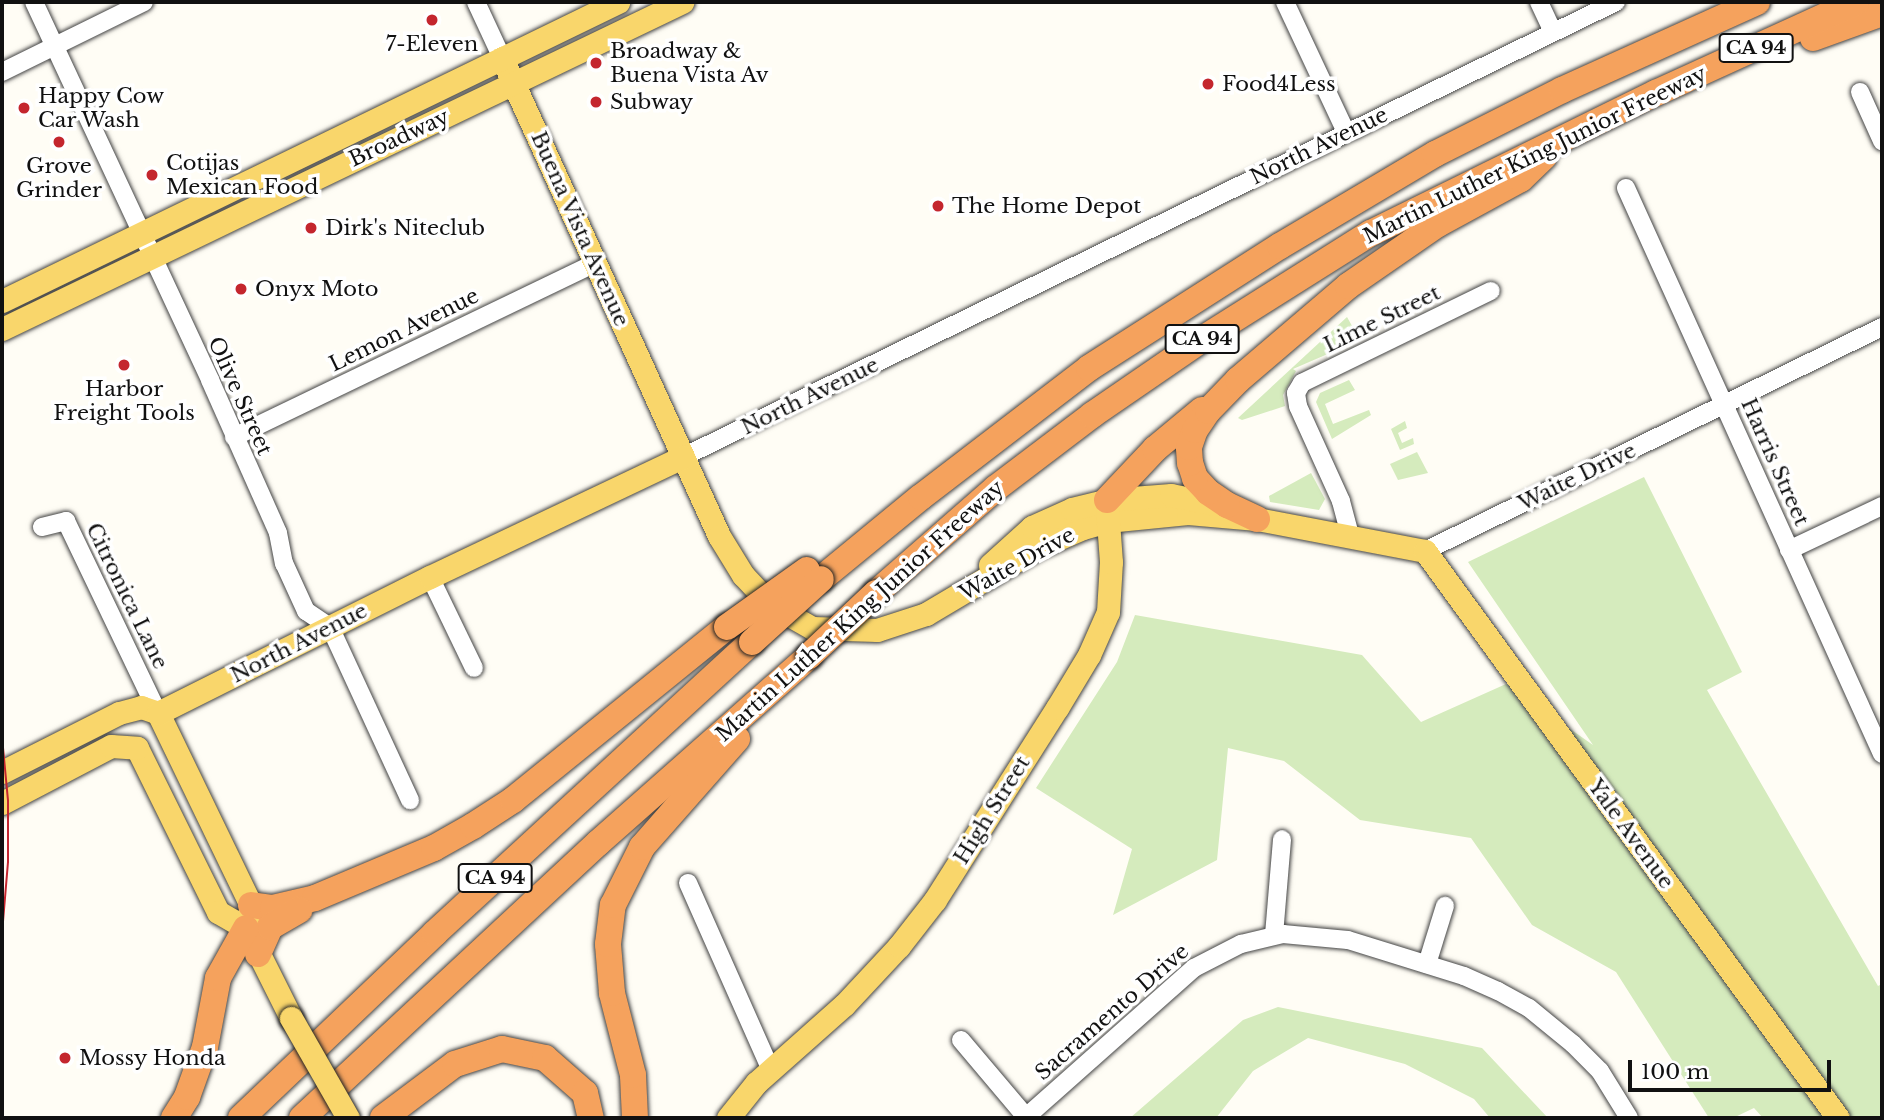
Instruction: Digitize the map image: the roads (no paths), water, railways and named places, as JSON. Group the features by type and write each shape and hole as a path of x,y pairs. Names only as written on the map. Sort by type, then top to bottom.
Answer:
{"highway":[{"path":"1628,61 1657,36 1716,2"},
{"name":"Martin Luther King Junior Freeway","path":"814,574 859,547 1089,368 1280,246 1435,154 1758,2"},
{"name":"Martin Luther King Junior Freeway","path":"302,1118 598,843 876,593 996,488 1092,415 1204,338 1371,233 1656,93 1856,2"},
{"path":"1656,93 1882,13"},
{"path":"1107,510 1155,449 1386,258 1438,224 1521,179 1564,138"},
{"path":"1238,380 1208,411 1195,430 1189,447 1189,463 1195,478 1208,492 1227,505 1257,519"},
{"path":"174,1118 187,1097 205,1047 218,978 249,916 314,898 434,848 503,807 727,627 814,574"},
{"name":"CA 94","path":"241,1118 435,933 752,642 814,574"},
{"path":"635,1118 633,1075 612,993 608,944 614,905 642,847 809,656"},
{"path":"258,954 267,931 274,923 306,907 314,898"},
{"path":"383,1118 454,1064 502,1049 545,1058 585,1093 591,1118"}],"main road":[{"name":"Broadway","path":"2,301 618,2"},
{"name":"Broadway","path":"2,329 682,2"},
{"name":"Buena Vista Avenue","path":"502,58 683,457"},
{"name":"North Avenue","path":"158,713 430,577 683,457"},
{"name":"Waite Drive","path":"683,457 729,555 754,589 790,618 811,628 877,630 904,623 945,604 1032,527 1052,516 1107,510 1257,519 1425,551"},
{"name":"High Street","path":"728,1118 771,1070 844,1005 899,946 935,900 1089,655 1108,612 1111,588 1107,510"},
{"name":"Yale Avenue","path":"1425,551 1838,1118"},
{"path":"3,770 118,713 141,706 158,713 222,845 249,916 258,954 348,1118"},
{"path":"137,748 158,713"},
{"path":"2,803 111,746 137,748"},
{"path":"137,748 218,912 249,916"},
{"path":"185,842 222,845"}],"street":[{"name":"Olive Street","path":"34,2 278,533 284,563 306,611 330,627 410,800"},
{"path":"2,72 144,2"},
{"name":"Buena Vista Avenue","path":"476,2 502,58"},
{"path":"1285,2 1346,132"},
{"path":"1539,2 1553,32"},
{"name":"North Avenue","path":"683,457 1616,2"},
{"path":"1860,92 1882,141"},
{"name":"Harris Street","path":"1626,188 1882,754"},
{"name":"Lemon Avenue","path":"234,438 595,263"},
{"name":"Lime Street","path":"1350,535 1341,500 1298,406 1296,393 1302,383 1491,291"},
{"name":"Waite Drive","path":"1425,551 1882,327"},
{"path":"1788,550 1882,506"},
{"name":"Citronica Lane","path":"42,527 66,521 158,713"},
{"path":"430,577 474,668"},
{"path":"1274,935 1282,839"},
{"path":"688,883 771,1070"},
{"path":"1427,964 1445,906"},
{"name":"Sacramento Drive","path":"1025,1118 1194,968 1241,944 1274,935 1348,940 1464,975 1529,1008 1600,1071 1629,1118"},
{"path":"961,1040 1025,1118"}],"tram line":[{"path":"2,737 8,801 8,862 2,934"}],"place":[{"name":"7-Eleven","path":"432,20"},
{"name":"Broadway & Buena Vista Av","path":"596,63"},
{"name":"Food4Less","path":"1208,84"},
{"name":"Subway","path":"596,102"},
{"name":"Happy Cow Car Wash","path":"24,108"},
{"name":"Grove Grinder","path":"59,142"},
{"name":"Cotijas Mexican Food","path":"152,175"},
{"name":"The Home Depot","path":"938,206"},
{"name":"Dirk's Niteclub","path":"311,228"},
{"name":"Onyx Moto","path":"241,289"},
{"name":"Harbor Freight Tools","path":"124,365"},
{"name":"Mossy Honda","path":"65,1058"}]}
